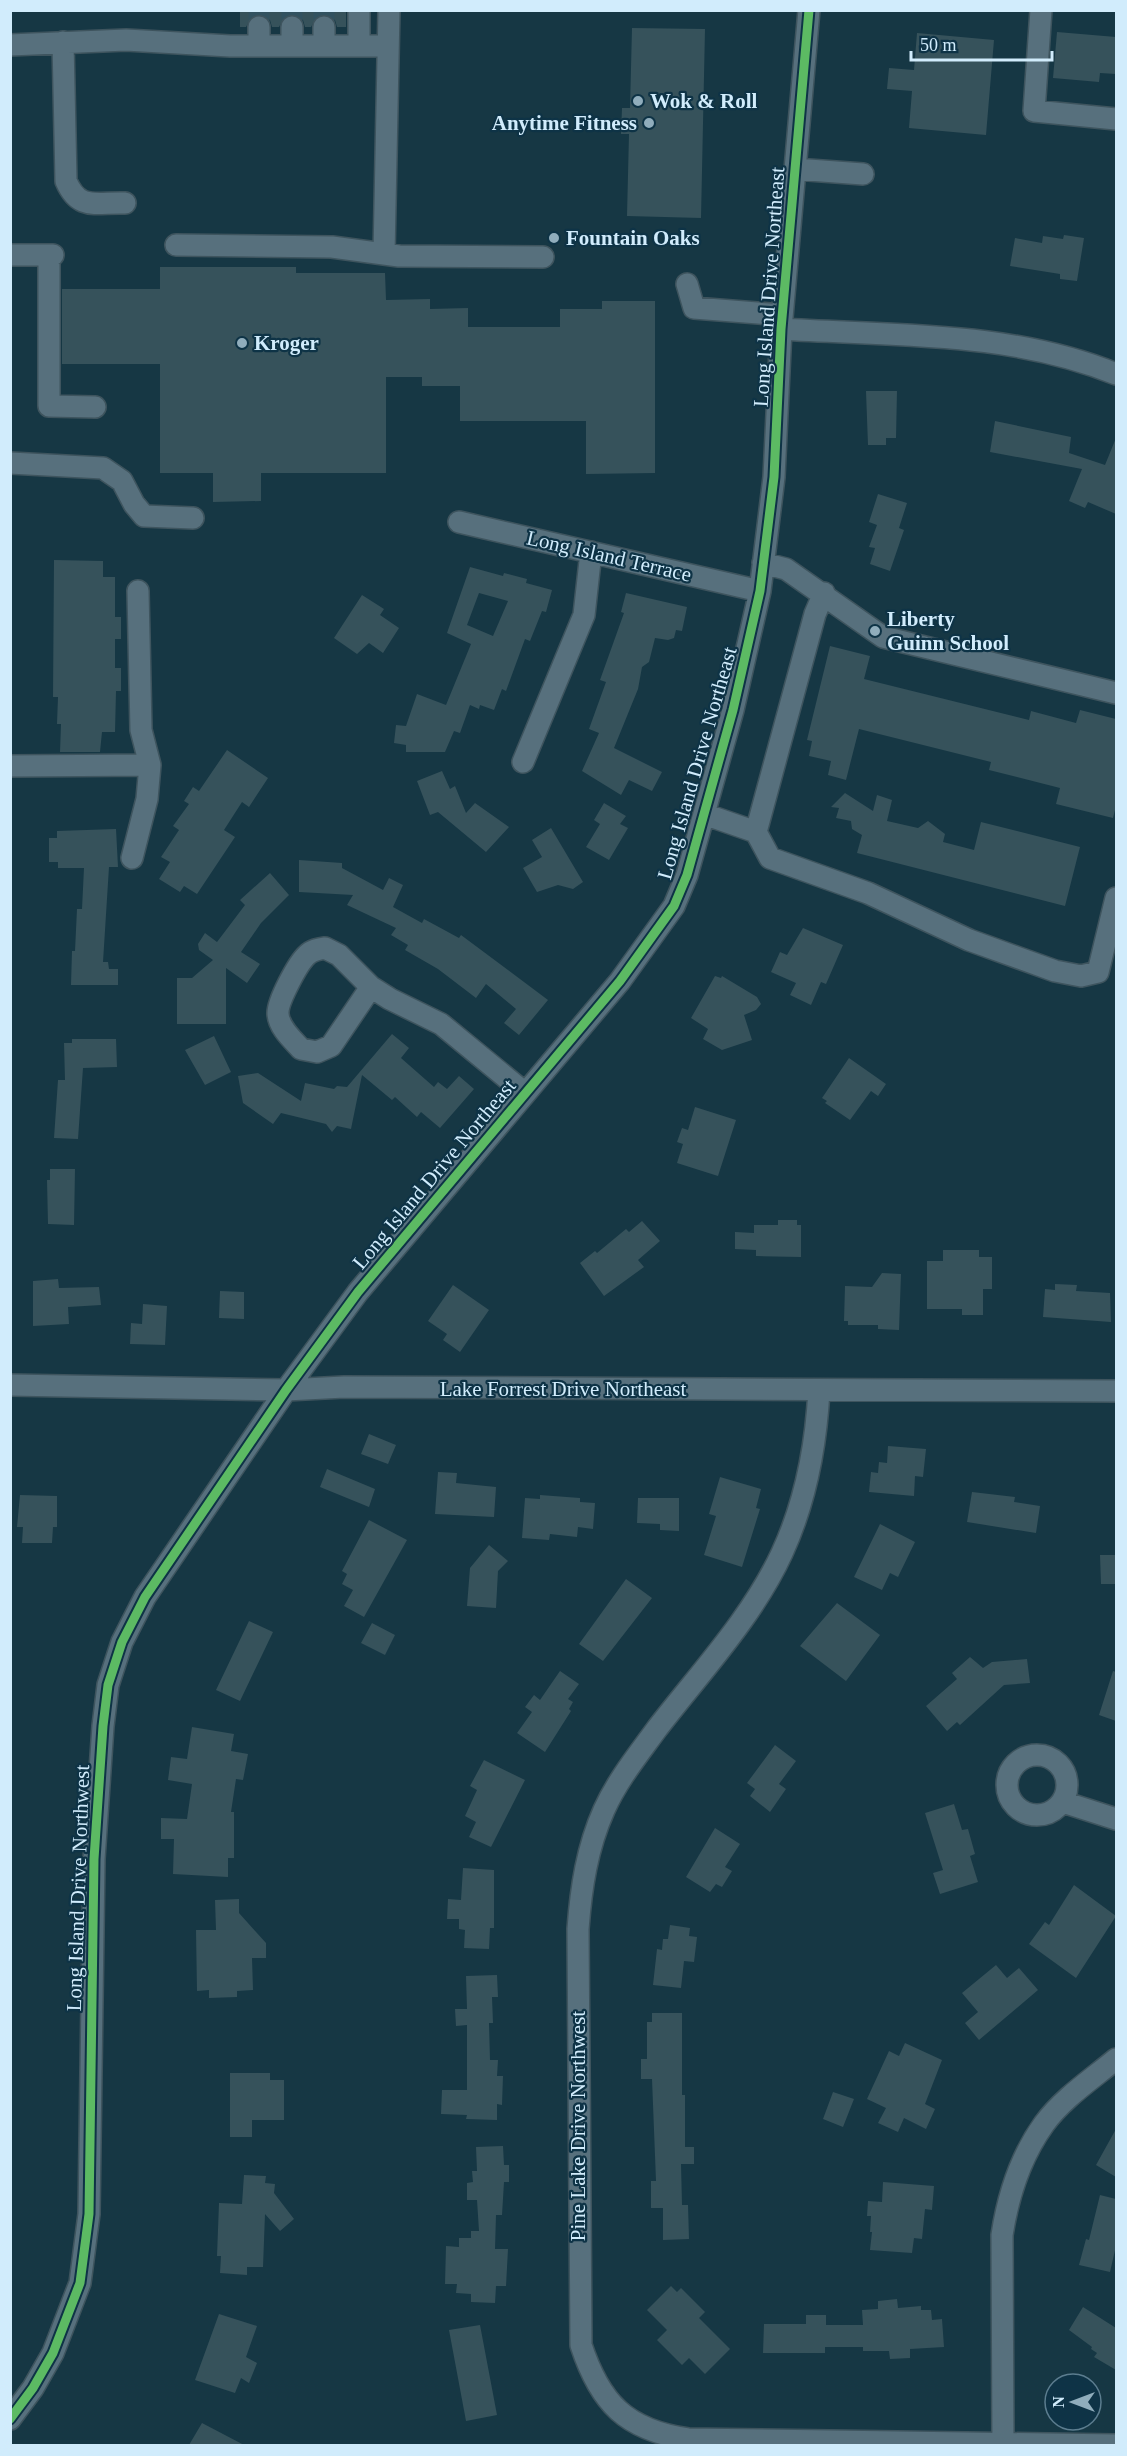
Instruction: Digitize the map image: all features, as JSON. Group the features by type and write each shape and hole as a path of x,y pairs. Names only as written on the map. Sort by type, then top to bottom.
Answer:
{"street":[{"path":"359,10 359,46"},
{"path":"384,254 389,10"},
{"name":"Long Island Drive Northeast","path":"286,1390 358,1292 620,981 674,906 687,875 733,710 763,563 774,477 782,322 809,10"},
{"path":"1041,10 1034,111 1116,119"},
{"path":"10,45 126,40 324,37 359,46 388,46"},
{"path":"63,42 66,181 73,197 82,202 125,203"},
{"path":"795,169 863,174"},
{"path":"176,245 332,247 384,254 543,257"},
{"path":"10,255 51,255 49,406 95,406"},
{"path":"687,284 694,308 782,322 999,342 1054,353 1116,374"},
{"path":"10,463 103,468 122,481 134,504 144,516 193,518"},
{"name":"Long Island Terrace","path":"459,522 759,591"},
{"path":"523,762 584,615 591,552"},
{"path":"763,563 786,568 884,637 1116,693"},
{"path":"132,858 147,799 150,765 141,730 138,591"},
{"path":"756,831 815,614 824,593"},
{"path":"10,766 150,765"},
{"path":"704,814 756,831 771,858 868,893 969,940 1055,971 1081,976 1098,972 1116,898"},
{"path":"371,987 332,1046 317,1052 301,1049 280,1023 278,1013 281,1000 301,962 316,949 325,948 339,954 371,987 441,1024 525,1094"},
{"name":"Lake Forrest Drive Northeast","path":"10,1385 286,1390 344,1387 1116,1391"},
{"name":"Long Island Drive Northwest","path":"10,2420 33,2388 53,2353 80,2283 89,2214 94,1859 108,1685 123,1642 145,1597 286,1390"},
{"name":"Pine Lake Drive Northwest","path":"819,1390 817,1428 810,1472 798,1514 781,1555 749,1609 626,1769 604,1809 587,1858 580,1893 578,1929 581,2345 591,2376 611,2404 636,2423 667,2436 688,2439 1116,2445"},
{"path":"1063,1802 1116,1819"},
{"path":"1003,2445 1002,2235 1007,2202 1029,2148 1045,2122 1064,2102 1116,2059"}],"building":[{"path":"240,10 346,10 346,27 337,27 335,20 325,14 317,16 311,27 305,27 303,20 293,14 285,16 279,27 272,27 270,20 260,14 252,16 246,27 240,27"},
{"path":"632,28 705,29 701,218 627,216 629,134 621,134 622,108 630,108"},
{"path":"1057,32 1116,37 1116,74 1100,73 1099,82 1053,78"},
{"path":"917,33 994,40 986,135 909,128 912,91 887,89 889,68 914,70"},
{"path":"1064,235 1084,238 1077,281 1060,279 1060,274 1010,266 1015,238 1042,243 1043,236 1063,239"},
{"path":"160,267 296,267 296,273 385,273 386,300 430,299 430,309 468,308 468,327 560,327 560,309 602,309 602,301 655,301 655,473 586,474 586,421 460,421 460,386 422,386 422,377 386,377 386,473 261,473 261,501 213,502 213,473 160,473 160,364 62,364 62,289 160,289"},
{"path":"866,391 897,391 896,438 886,438 886,445 868,445"},
{"path":"995,421 1071,437 1069,453 1105,465 1116,438 1116,514 1088,502 1085,508 1069,501 1082,469 990,452"},
{"path":"878,494 907,503 899,528 904,530 890,571 870,564 875,548 869,547 877,525 869,522"},
{"path":"54,560 103,561 103,577 115,577 115,617 121,617 121,639 115,639 115,668 121,668 121,691 116,691 115,732 102,732 100,752 60,752 61,724 57,724 58,697 53,697"},
{"path":"470,567 503,576 504,573 527,579 526,583 552,590 546,612 542,611 530,641 525,639 506,691 502,689 494,710 480,705 479,709 470,705 460,733 454,731 445,752 406,752 406,745 394,743 396,725 406,726 417,694 446,705 471,644 447,633","holes":["479,593 508,601 493,636 467,625"]},
{"path":"626,593 687,607 682,631 676,630 674,638 668,640 655,638 649,662 642,667 638,689 614,748 662,772 652,791 629,780 621,795 582,771 599,733 589,729 606,682 600,680 624,613 621,612"},
{"path":"362,595 384,609 380,615 399,628 383,653 369,643 357,654 334,638"},
{"path":"830,646 870,656 864,679 1029,720 1031,711 1076,723 1080,710 1116,719 1116,806 1113,818 1056,804 1060,788 989,770 991,762 859,729 846,780 828,775 831,761 809,756 812,741 807,740"},
{"path":"227,750 268,778 249,807 242,802 224,830 235,837 197,894 184,886 180,892 159,879 170,862 161,857 179,830 173,826 189,804 184,801 193,787 199,791"},
{"path":"442,771 450,789 455,786 466,813 475,803 509,827 486,852 438,812 430,815 417,781"},
{"path":"845,793 873,811 877,795 892,800 887,821 918,828 928,821 945,834 943,842 974,850 981,822 1080,847 1065,906 857,853 862,835 852,829 851,821 836,818 839,808 831,807"},
{"path":"604,803 626,816 620,824 628,828 609,860 586,847 600,824 594,820"},
{"path":"551,828 583,882 573,889 558,885 537,892 523,868 542,857 532,840"},
{"path":"116,829 118,867 109,867 103,962 108,962 109,969 118,969 118,985 71,985 72,951 75,951 77,909 82,909 84,868 58,868 58,862 49,862 49,838 57,838 57,831"},
{"path":"299,860 342,863 342,868 383,890 389,878 403,885 393,907 422,923 424,919 459,938 461,935 548,1000 519,1035 504,1023 516,1009 486,984 476,998 438,969 405,950 408,945 391,935 396,928 347,905 353,895 299,892"},
{"path":"270,873 289,895 261,923 241,952 260,964 247,983 226,968 226,1024 177,1024 177,978 192,978 213,960 199,950 198,944 205,933 217,942 245,905 240,900"},
{"path":"803,928 843,945 826,984 821,982 811,1005 790,995 796,983 771,972 780,952 787,955"},
{"path":"715,976 721,978 722,976 757,997 761,1004 756,1010 744,1015 752,1040 722,1050 703,1039 708,1029 691,1018"},
{"path":"392,1034 409,1048 401,1058 434,1087 438,1082 447,1089 459,1076 474,1089 440,1128 421,1112 417,1117 395,1097 392,1100 362,1075 351,1129 337,1126 332,1132 326,1124 281,1113 273,1124 243,1103 238,1076 258,1073 301,1101 305,1083 334,1089 337,1086 347,1087"},
{"path":"214,1036 231,1072 205,1085 185,1050"},
{"path":"72,1039 116,1039 117,1067 83,1068 78,1139 54,1138 58,1080 65,1080 64,1043 72,1043"},
{"path":"849,1058 886,1084 878,1096 871,1091 850,1120 825,1103 827,1101 822,1098"},
{"path":"695,1107 736,1120 718,1176 677,1163 683,1144 677,1142 682,1128 688,1130"},
{"path":"50,1169 75,1169 74,1225 48,1224 47,1180 50,1180"},
{"path":"778,1220 797,1220 797,1225 801,1225 801,1257 756,1256 756,1250 735,1249 735,1232 754,1233 754,1225 778,1225"},
{"path":"642,1221 660,1241 638,1260 644,1267 604,1296 580,1263 595,1251 597,1253 626,1229 629,1232"},
{"path":"943,1250 979,1250 979,1257 992,1257 992,1289 983,1289 983,1315 962,1315 962,1309 927,1309 927,1261 943,1261"},
{"path":"882,1273 901,1274 899,1330 878,1329 878,1325 848,1325 848,1321 844,1321 845,1286 872,1287"},
{"path":"58,1279 59,1288 99,1287 101,1305 68,1307 69,1324 33,1326 33,1281"},
{"path":"1055,1284 1077,1285 1076,1291 1110,1293 1111,1322 1043,1317 1045,1289 1055,1290"},
{"path":"453,1285 489,1310 460,1352 443,1340 447,1334 428,1321"},
{"path":"220,1291 244,1292 244,1319 219,1318"},
{"path":"143,1304 167,1306 165,1345 130,1344 131,1323 142,1324"},
{"path":"369,1434 396,1445 388,1464 361,1454"},
{"path":"888,1446 926,1449 923,1477 915,1476 914,1496 869,1492 871,1472 878,1473 879,1462 887,1463"},
{"path":"327,1469 375,1489 369,1507 320,1487"},
{"path":"438,1472 457,1473 456,1483 496,1487 494,1517 435,1514"},
{"path":"720,1477 761,1489 756,1508 760,1509 742,1567 704,1555 716,1516 709,1514"},
{"path":"972,1492 1015,1497 1014,1502 1040,1506 1036,1533 967,1522"},
{"path":"20,1495 57,1496 57,1527 53,1527 52,1543 22,1543 23,1527 17,1527"},
{"path":"540,1495 580,1498 580,1502 595,1503 593,1529 578,1527 577,1537 550,1534 549,1540 522,1538 525,1498 540,1499"},
{"path":"638,1498 679,1498 679,1531 660,1530 660,1524 637,1523"},
{"path":"369,1520 407,1540 364,1617 344,1606 353,1590 342,1584 347,1574 342,1571"},
{"path":"880,1524 915,1542 898,1577 890,1573 882,1590 854,1577"},
{"path":"489,1545 508,1561 498,1571 496,1608 467,1606 470,1568"},
{"path":"1100,1555 1116,1555 1116,1584 1101,1584"},
{"path":"626,1579 652,1598 603,1661 579,1644"},
{"path":"837,1603 880,1635 846,1681 800,1646"},
{"path":"249,1621 273,1632 240,1701 216,1690"},
{"path":"372,1623 395,1635 385,1655 361,1643"},
{"path":"970,1657 983,1668 992,1662 1027,1659 1030,1683 1004,1685 960,1725 957,1722 947,1731 926,1706 957,1679 952,1673"},
{"path":"560,1671 579,1684 568,1699 573,1702 569,1709 571,1711 545,1752 517,1733 532,1712 525,1707 534,1695 540,1700"},
{"path":"1113,1671 1116,1672 1116,1721 1099,1715"},
{"path":"192,1727 234,1734 231,1751 248,1754 243,1780 236,1779 231,1812 234,1812 234,1858 228,1858 228,1877 173,1874 174,1839 161,1839 161,1818 187,1819 192,1784 168,1780 171,1757 187,1759"},
{"path":"775,1745 796,1761 779,1784 786,1789 770,1812 750,1796 755,1789 747,1783"},
{"path":"484,1760 525,1780 491,1847 469,1837 476,1822 465,1816 477,1790 470,1786"},
{"path":"954,1804 962,1830 968,1829 975,1854 970,1856 978,1882 940,1894 933,1873 943,1870 925,1813"},
{"path":"715,1828 740,1844 725,1867 732,1871 722,1887 716,1884 710,1892 686,1877"},
{"path":"463,1868 494,1870 494,1928 490,1928 489,1949 464,1948 465,1930 459,1929 459,1919 447,1919 448,1899 461,1900"},
{"path":"1074,1885 1116,1916 1076,1978 1029,1944 1045,1922 1049,1925"},
{"path":"239,1899 239,1913 266,1943 266,1958 252,1958 253,1990 237,1991 237,1997 209,1998 209,1990 197,1991 196,1930 216,1930 215,1900"},
{"path":"670,1925 690,1928 689,1936 697,1937 694,1962 684,1961 681,1988 653,1985 657,1949 662,1950 663,1939 668,1939"},
{"path":"996,1965 1007,1978 1019,1968 1038,1990 979,2040 965,2023 978,2012 962,1993"},
{"path":"497,1975 498,1997 492,1997 493,2023 489,2023 490,2060 498,2060 497,2076 503,2076 502,2105 497,2104 497,2120 466,2119 467,2115 441,2114 442,2090 467,2090 467,2025 456,2026 455,2009 467,2009 466,1976"},
{"path":"652,2013 682,2013 682,2095 685,2095 685,2147 694,2147 694,2164 681,2164 682,2205 688,2205 689,2239 663,2240 663,2208 651,2208 651,2181 656,2181 652,2079 641,2079 641,2059 647,2059 647,2022 652,2022"},
{"path":"905,2043 942,2060 925,2104 935,2109 926,2129 904,2118 898,2132 878,2123 886,2108 867,2099 889,2051 899,2056"},
{"path":"230,2073 270,2073 270,2080 284,2080 284,2120 252,2120 252,2137 230,2137"},
{"path":"833,2092 854,2099 843,2127 823,2119"},
{"path":"1116,2129 1116,2177 1096,2165"},
{"path":"503,2146 504,2165 509,2165 509,2182 504,2182 502,2215 496,2215 495,2249 508,2249 506,2286 496,2286 495,2303 471,2302 471,2294 456,2293 457,2284 445,2284 446,2246 459,2247 459,2238 471,2238 471,2231 479,2231 477,2200 467,2200 467,2183 473,2182 472,2171 477,2171 476,2147"},
{"path":"244,2175 266,2176 265,2183 275,2184 274,2193 294,2219 280,2231 265,2214 263,2267 247,2267 247,2275 220,2273 221,2256 217,2256 219,2203 242,2204"},
{"path":"883,2182 934,2186 932,2210 925,2209 922,2239 914,2238 912,2253 870,2250 872,2232 870,2232 871,2216 867,2216 868,2201 882,2202"},
{"path":"1100,2195 1116,2199 1116,2246 1110,2272 1079,2265 1086,2239 1089,2240"},
{"path":"671,2286 677,2292 681,2288 705,2312 699,2318 730,2349 705,2374 689,2358 682,2365 657,2340 667,2330 647,2310"},
{"path":"897,2299 898,2308 921,2306 921,2310 931,2310 932,2320 942,2319 944,2347 910,2349 910,2358 890,2359 889,2351 863,2351 863,2347 825,2347 825,2353 763,2353 764,2324 806,2324 806,2315 826,2315 826,2325 863,2325 862,2310 878,2309 878,2301"},
{"path":"1083,2307 1116,2328 1116,2370 1094,2357 1097,2353 1091,2349 1092,2347 1069,2330"},
{"path":"219,2314 257,2326 246,2357 257,2363 249,2383 241,2378 235,2393 195,2380"},
{"path":"480,2325 497,2415 466,2421 449,2330"},
{"path":"202,2423 244,2445 189,2445"}],"tunnel":[{"path":"259,10 259,27"},
{"path":"292,10 292,27"},
{"path":"324,10 324,27"}],"cycle path":[{"path":"10,2419 33,2388 53,2353 80,2283 89,2214 94,1859 108,1685 122,1642 145,1597 286,1390 358,1292 620,981 674,906 687,875 733,710 760,591 774,477 781,329 809,10"}],"place":[{"name":"Wok & Roll","path":"638,101"},
{"name":"Anytime Fitness","path":"649,123"},
{"name":"Fountain Oaks","path":"554,238"},
{"name":"Kroger","path":"242,343"},
{"name":"Liberty Guinn School","path":"875,631"}]}
